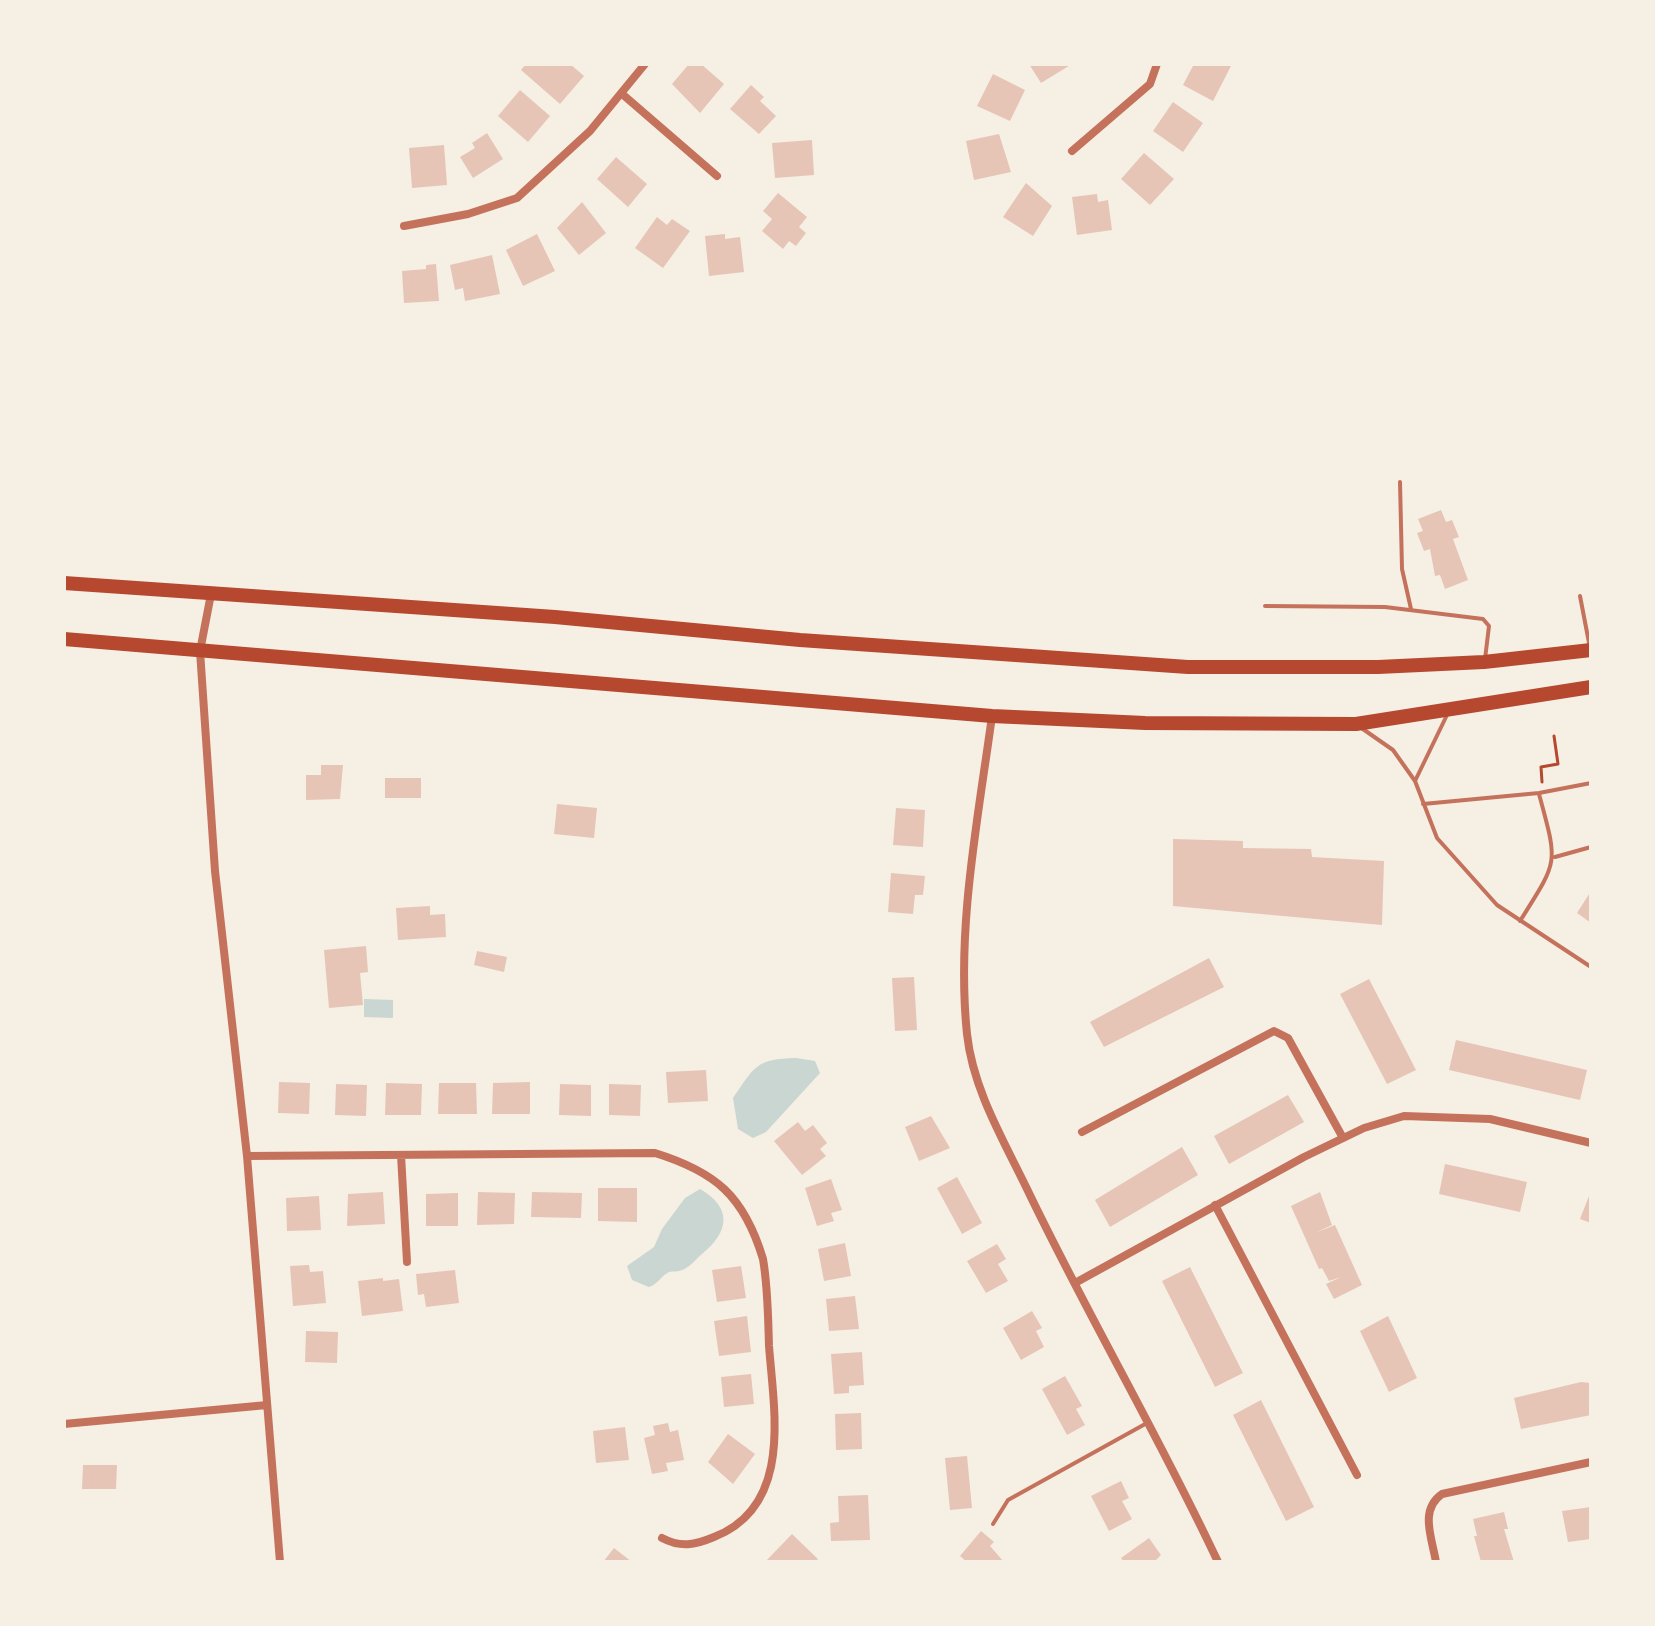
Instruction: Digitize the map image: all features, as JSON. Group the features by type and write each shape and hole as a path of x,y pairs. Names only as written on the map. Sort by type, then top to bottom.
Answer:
{"highway":[{"path":"64,583 555,617 800,640 1188,667 1378,667 1484,662 1591,650"},
{"path":"64,639 992,716 1145,723 1356,724 1449,712 1591,687"}],"street":[{"path":"404,226 468,214 517,198 590,131 645,64"},
{"path":"1072,151 1150,84 1157,64"},
{"path":"621,93 717,176"},
{"path":"211,594 200,651 215,871 247,1156 280,1562"},
{"path":"992,716 968,922 967,1035 974,1071 988,1110 1218,1562"},
{"path":"1082,1132 1274,1031 1288,1038 1343,1138"},
{"path":"1075,1283 1343,1138 1404,1116 1490,1119 1591,1143"},
{"path":"247,1156 655,1153 701,1169 734,1200 755,1234 767,1284 777,1438 759,1499 737,1526 696,1544 675,1545 662,1538"},
{"path":"401,1155 407,1262"},
{"path":"1215,1205 1357,1475"},
{"path":"64,1424 267,1405"},
{"path":"1436,1562 1427,1512 1432,1501 1442,1494 1591,1462"}],"lane":[{"path":"1400,482 1402,569 1411,609"},
{"path":"1580,596 1591,650"},
{"path":"1265,606 1411,609 1483,619 1489,626 1484,662"},
{"path":"1415,781 1428,748 1449,712"},
{"path":"1356,724 1393,750 1415,781 1437,838 1497,905 1591,967"},
{"path":"1422,804 1541,793 1591,783"},
{"path":"1520,921 1548,877 1555,857 1541,793"},
{"path":"1555,857 1591,847"},
{"path":"993,1524 1008,1500 1147,1423"}],"path":[{"path":"1541,793 1541,767 1558,764 1554,736"}],"shaded area":[{"path":"364,999 393,1000 393,1018 364,1017"},
{"path":"796,1058 815,1061 820,1073 766,1132 753,1138 738,1129 733,1098 752,1072 772,1060"},
{"path":"700,1189 711,1196 722,1212 724,1220 718,1237 687,1267 669,1272 652,1286 632,1280 627,1266 654,1247 662,1229 685,1198"}],"building":[{"path":"526,64 570,64 584,76 560,104 521,70"},
{"path":"689,64 701,64 724,84 700,113 672,84"},
{"path":"1029,64 1072,64 1041,83"},
{"path":"1194,64 1231,66 1213,101 1183,85"},
{"path":"993,74 1025,90 1010,121 977,106"},
{"path":"751,85 764,97 760,101 776,116 759,134 730,109"},
{"path":"520,90 550,116 528,142 498,116"},
{"path":"1173,102 1203,123 1183,152 1153,131"},
{"path":"487,133 503,159 473,178 460,157 475,148 472,143"},
{"path":"999,134 1011,172 974,180 966,141"},
{"path":"812,140 814,175 775,178 772,143"},
{"path":"444,145 447,185 412,188 409,148"},
{"path":"1144,153 1174,179 1150,205 1121,179"},
{"path":"616,157 647,184 628,207 597,179"},
{"path":"1026,183 1052,206 1033,236 1003,217"},
{"path":"778,193 807,217 799,227 806,233 796,246 789,241 783,249 762,231 772,219 763,211"},
{"path":"1097,194 1098,202 1108,200 1112,230 1077,235 1072,197"},
{"path":"582,202 606,233 579,255 557,228"},
{"path":"657,217 667,225 672,219 690,231 663,268 635,248"},
{"path":"537,234 555,271 523,286 506,250"},
{"path":"725,234 725,239 740,237 744,272 709,276 705,236"},
{"path":"492,255 500,294 465,301 463,288 455,290 450,265"},
{"path":"436,264 439,301 404,303 402,271 426,269 426,265"},
{"path":"1441,510 1446,522 1452,520 1459,537 1453,539 1468,580 1445,589 1440,575 1435,576 1430,549 1424,551 1417,533 1423,531 1418,519"},
{"path":"321,765 343,765 340,799 306,800 306,775 321,775"},
{"path":"385,778 421,778 421,798 385,798"},
{"path":"557,804 597,808 594,838 554,834"},
{"path":"896,808 925,810 923,847 893,845"},
{"path":"1173,839 1243,841 1243,848 1311,849 1312,857 1384,861 1382,925 1173,906"},
{"path":"891,873 925,876 923,895 915,895 913,914 888,912"},
{"path":"1591,891 1591,923 1577,913"},
{"path":"430,906 430,915 445,914 446,937 398,940 396,908"},
{"path":"366,946 368,972 360,973 363,1005 329,1008 324,950"},
{"path":"477,951 507,957 504,972 474,965"},
{"path":"1209,958 1224,987 1104,1047 1090,1022"},
{"path":"914,977 917,1030 895,1031 892,978"},
{"path":"1369,979 1416,1070 1387,1084 1340,994"},
{"path":"1456,1040 1587,1070 1580,1100 1449,1070"},
{"path":"706,1070 708,1101 668,1103 666,1072"},
{"path":"279,1082 310,1083 309,1114 278,1113"},
{"path":"530,1082 530,1114 492,1114 493,1083"},
{"path":"386,1083 422,1084 421,1115 385,1115"},
{"path":"439,1083 476,1083 477,1114 438,1114"},
{"path":"336,1084 367,1085 366,1116 335,1115"},
{"path":"560,1084 591,1085 591,1116 559,1115"},
{"path":"609,1084 641,1085 640,1116 609,1115"},
{"path":"1288,1095 1304,1122 1229,1164 1214,1136"},
{"path":"931,1116 950,1148 919,1161 905,1127"},
{"path":"798,1122 805,1131 813,1125 827,1143 820,1149 826,1156 802,1175 774,1141"},
{"path":"1182,1147 1198,1175 1110,1227 1095,1200"},
{"path":"1445,1164 1527,1182 1520,1212 1439,1194"},
{"path":"957,1177 982,1223 962,1234 937,1188"},
{"path":"831,1179 842,1210 831,1213 834,1221 817,1226 805,1188"},
{"path":"598,1188 637,1188 637,1222 598,1221"},
{"path":"1591,1191 1591,1223 1580,1219"},
{"path":"383,1192 385,1224 347,1226 348,1194"},
{"path":"478,1192 515,1193 514,1224 477,1225"},
{"path":"532,1192 582,1193 581,1218 531,1217"},
{"path":"1320,1192 1332,1225 1315,1233 1335,1225 1362,1285 1334,1299 1326,1284 1341,1277 1329,1281 1322,1268 1319,1269 1291,1206"},
{"path":"458,1193 458,1226 426,1226 426,1194"},
{"path":"319,1196 321,1230 287,1231 286,1198"},
{"path":"845,1243 851,1276 824,1281 818,1249"},
{"path":"997,1244 1006,1259 998,1264 1008,1281 986,1293 967,1261"},
{"path":"309,1265 310,1272 323,1271 326,1303 293,1306 290,1266"},
{"path":"741,1266 746,1298 717,1302 712,1270"},
{"path":"1190,1267 1243,1373 1215,1387 1162,1281"},
{"path":"455,1270 459,1303 426,1307 424,1294 418,1295 416,1274"},
{"path":"383,1278 383,1281 399,1279 403,1311 362,1316 358,1281"},
{"path":"855,1296 859,1329 829,1331 826,1299"},
{"path":"1032,1311 1042,1328 1036,1331 1044,1347 1021,1360 1003,1328"},
{"path":"747,1316 751,1352 719,1356 714,1321"},
{"path":"1388,1316 1417,1378 1389,1392 1360,1331"},
{"path":"306,1331 338,1332 337,1363 305,1362"},
{"path":"862,1352 864,1385 849,1386 849,1393 834,1394 831,1354"},
{"path":"751,1374 754,1404 724,1407 721,1377"},
{"path":"1065,1376 1082,1406 1076,1409 1085,1425 1067,1435 1042,1389"},
{"path":"1581,1382 1591,1383 1591,1415 1521,1429 1514,1398"},
{"path":"1261,1400 1314,1507 1286,1521 1233,1415"},
{"path":"861,1413 862,1449 836,1450 835,1414"},
{"path":"668,1423 670,1432 678,1430 684,1460 666,1463 668,1471 652,1474 644,1438 655,1435 653,1426"},
{"path":"625,1427 629,1460 596,1463 593,1431"},
{"path":"728,1434 755,1454 733,1484 708,1462"},
{"path":"967,1456 972,1508 950,1510 945,1458"},
{"path":"83,1465 117,1465 116,1489 82,1489"},
{"path":"1121,1481 1129,1498 1122,1501 1132,1519 1109,1531 1091,1496"},
{"path":"868,1495 870,1540 831,1541 830,1523 839,1522 838,1496"},
{"path":"1591,1507 1591,1539 1568,1542 1562,1511"},
{"path":"1504,1512 1508,1529 1504,1529 1514,1562 1481,1562 1473,1519"},
{"path":"981,1531 994,1542 990,1546 1004,1562 967,1562 960,1556"},
{"path":"792,1534 818,1559 815,1562 765,1562"},
{"path":"1149,1538 1161,1555 1154,1562 1124,1562 1121,1558"},
{"path":"614,1548 632,1562 603,1562"}]}
